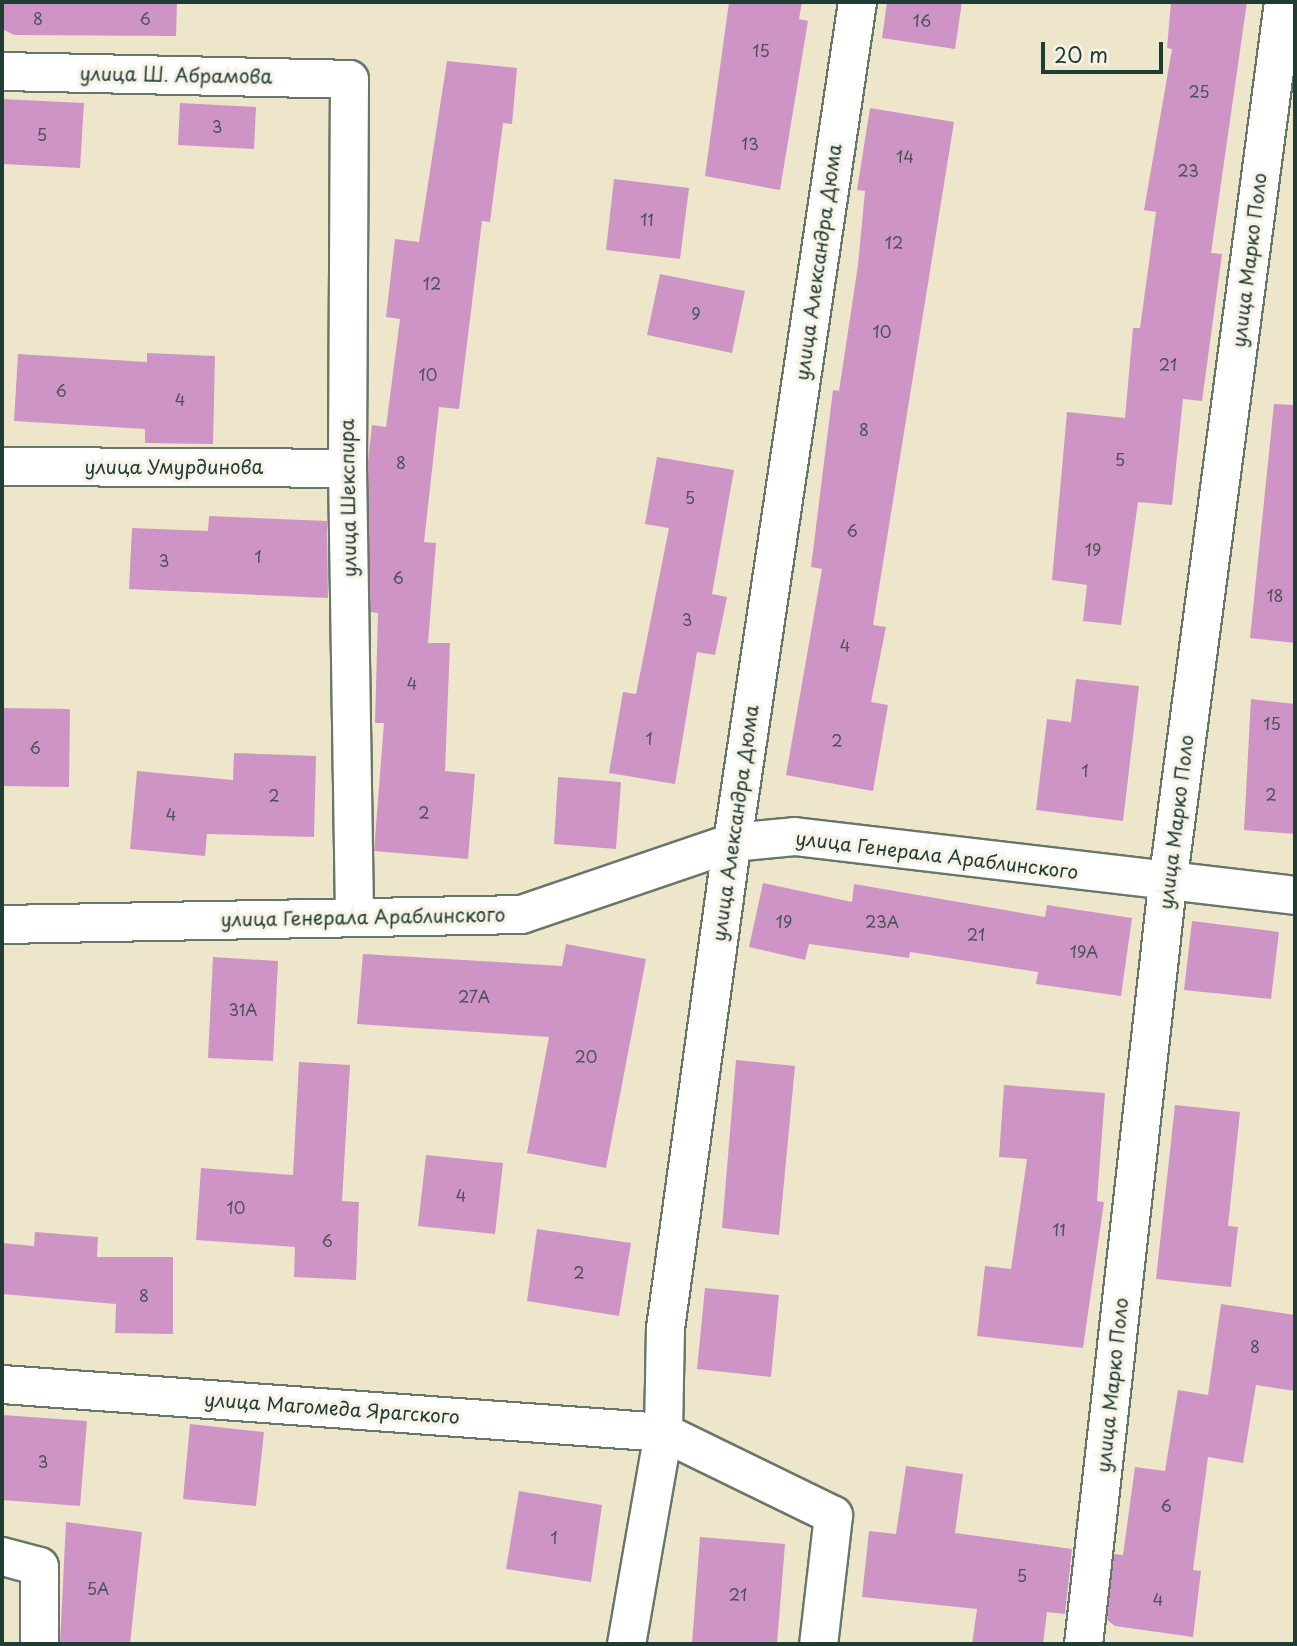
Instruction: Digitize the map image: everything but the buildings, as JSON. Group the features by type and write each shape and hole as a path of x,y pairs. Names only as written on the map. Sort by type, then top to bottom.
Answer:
{"street":[{"name":"улица Александра Дюма","path":"626,1644 663,1432 665,1328 732,842 857,2"},
{"name":"улица Марко Поло","path":"1083,1644 1167,884 1283,2"},
{"name":"улица Ш. Абрамова","path":"2,71 349,79"},
{"name":"улица Шекспира","path":"349,79 346,468 354,917"},
{"name":"улица Умурдинова","path":"2,466 346,468"},
{"name":"улица Генерала Араблинского","path":"2,925 521,915 732,842 794,836 1167,884 1295,895"},
{"name":"улица Магомеда Ярагского","path":"2,1384 663,1432"},
{"path":"663,1432 833,1515 818,1644"},
{"path":"2,1556 38,1566 39,1644"}]}
